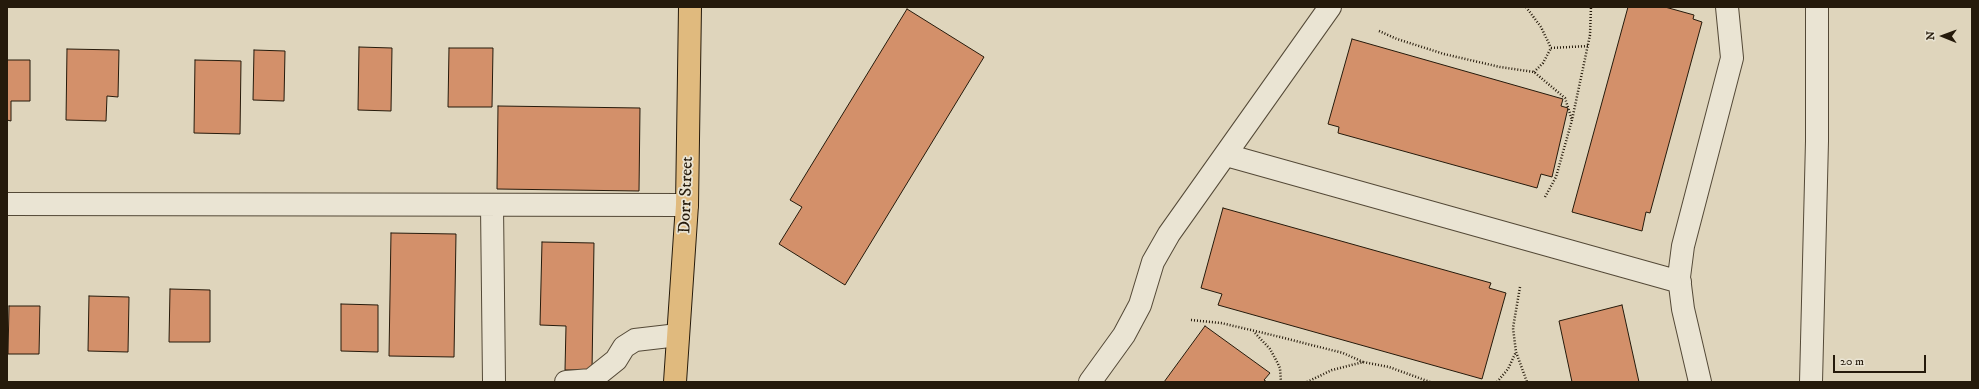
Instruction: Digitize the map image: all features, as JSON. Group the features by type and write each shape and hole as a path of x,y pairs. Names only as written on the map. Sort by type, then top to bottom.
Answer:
{"main road":[{"name":"Dorr Street","path":"675,382 687,205 690,7"}],"lane":[{"path":"1090,382 1124,335 1140,306 1153,262 1169,234 1330,7"},
{"path":"1700,382 1683,309 1680,282 1684,246 1732,58 1728,7"},
{"path":"1811,382 1817,7"},
{"path":"1226,155 1680,282"},
{"path":"7,204 492,206 687,205"},
{"path":"492,206 494,382"},
{"path":"566,382 591,380 616,360 624,347 635,340 678,335"}],"path":[{"path":"1526,7 1541,27 1551,48"},
{"path":"1545,197 1556,177 1572,120 1588,46 1592,8 1595,7"},
{"path":"1380,31 1397,39 1444,54 1500,67 1534,72 1565,98 1572,120"},
{"path":"1551,48 1588,46"},
{"path":"1534,72 1543,63 1551,48"},
{"path":"1520,287 1513,328 1516,352 1528,382"},
{"path":"1191,320 1220,324 1344,353 1363,362 1377,364 1430,382"},
{"path":"1254,332 1270,349 1276,360 1280,368 1281,382"},
{"path":"1497,382 1508,369 1516,352"},
{"path":"1307,382 1332,370 1363,362"}],"building":[{"path":"1628,7 1665,7 1694,15 1693,19 1702,22 1650,213 1646,212 1642,231 1572,212"},
{"path":"907,9 984,57 845,285 779,244 802,207 790,200"},
{"path":"1352,39 1563,99 1561,106 1568,108 1552,177 1541,174 1537,188 1338,133 1339,127 1328,124"},
{"path":"359,47 392,48 391,111 358,110"},
{"path":"449,48 493,48 492,107 448,107"},
{"path":"67,49 119,50 118,97 107,96 106,121 66,120"},
{"path":"254,50 285,51 284,101 253,100"},
{"path":"7,60 30,60 30,101 11,101 11,121 7,120"},
{"path":"195,60 241,61 240,134 194,133"},
{"path":"498,106 640,108 639,191 497,189"},
{"path":"1223,208 1491,283 1489,288 1506,293 1482,379 1218,305 1222,294 1201,288"},
{"path":"391,233 456,234 454,357 389,356"},
{"path":"542,242 594,243 592,370 565,370 566,326 540,325"},
{"path":"170,289 210,290 210,342 169,342"},
{"path":"89,296 129,297 128,352 88,351"},
{"path":"341,304 378,305 378,352 341,351"},
{"path":"1622,305 1639,382 1572,382 1559,321"},
{"path":"9,306 40,306 39,354 8,354"},
{"path":"1205,326 1270,373 1264,380 1267,382 1164,382"}]}
